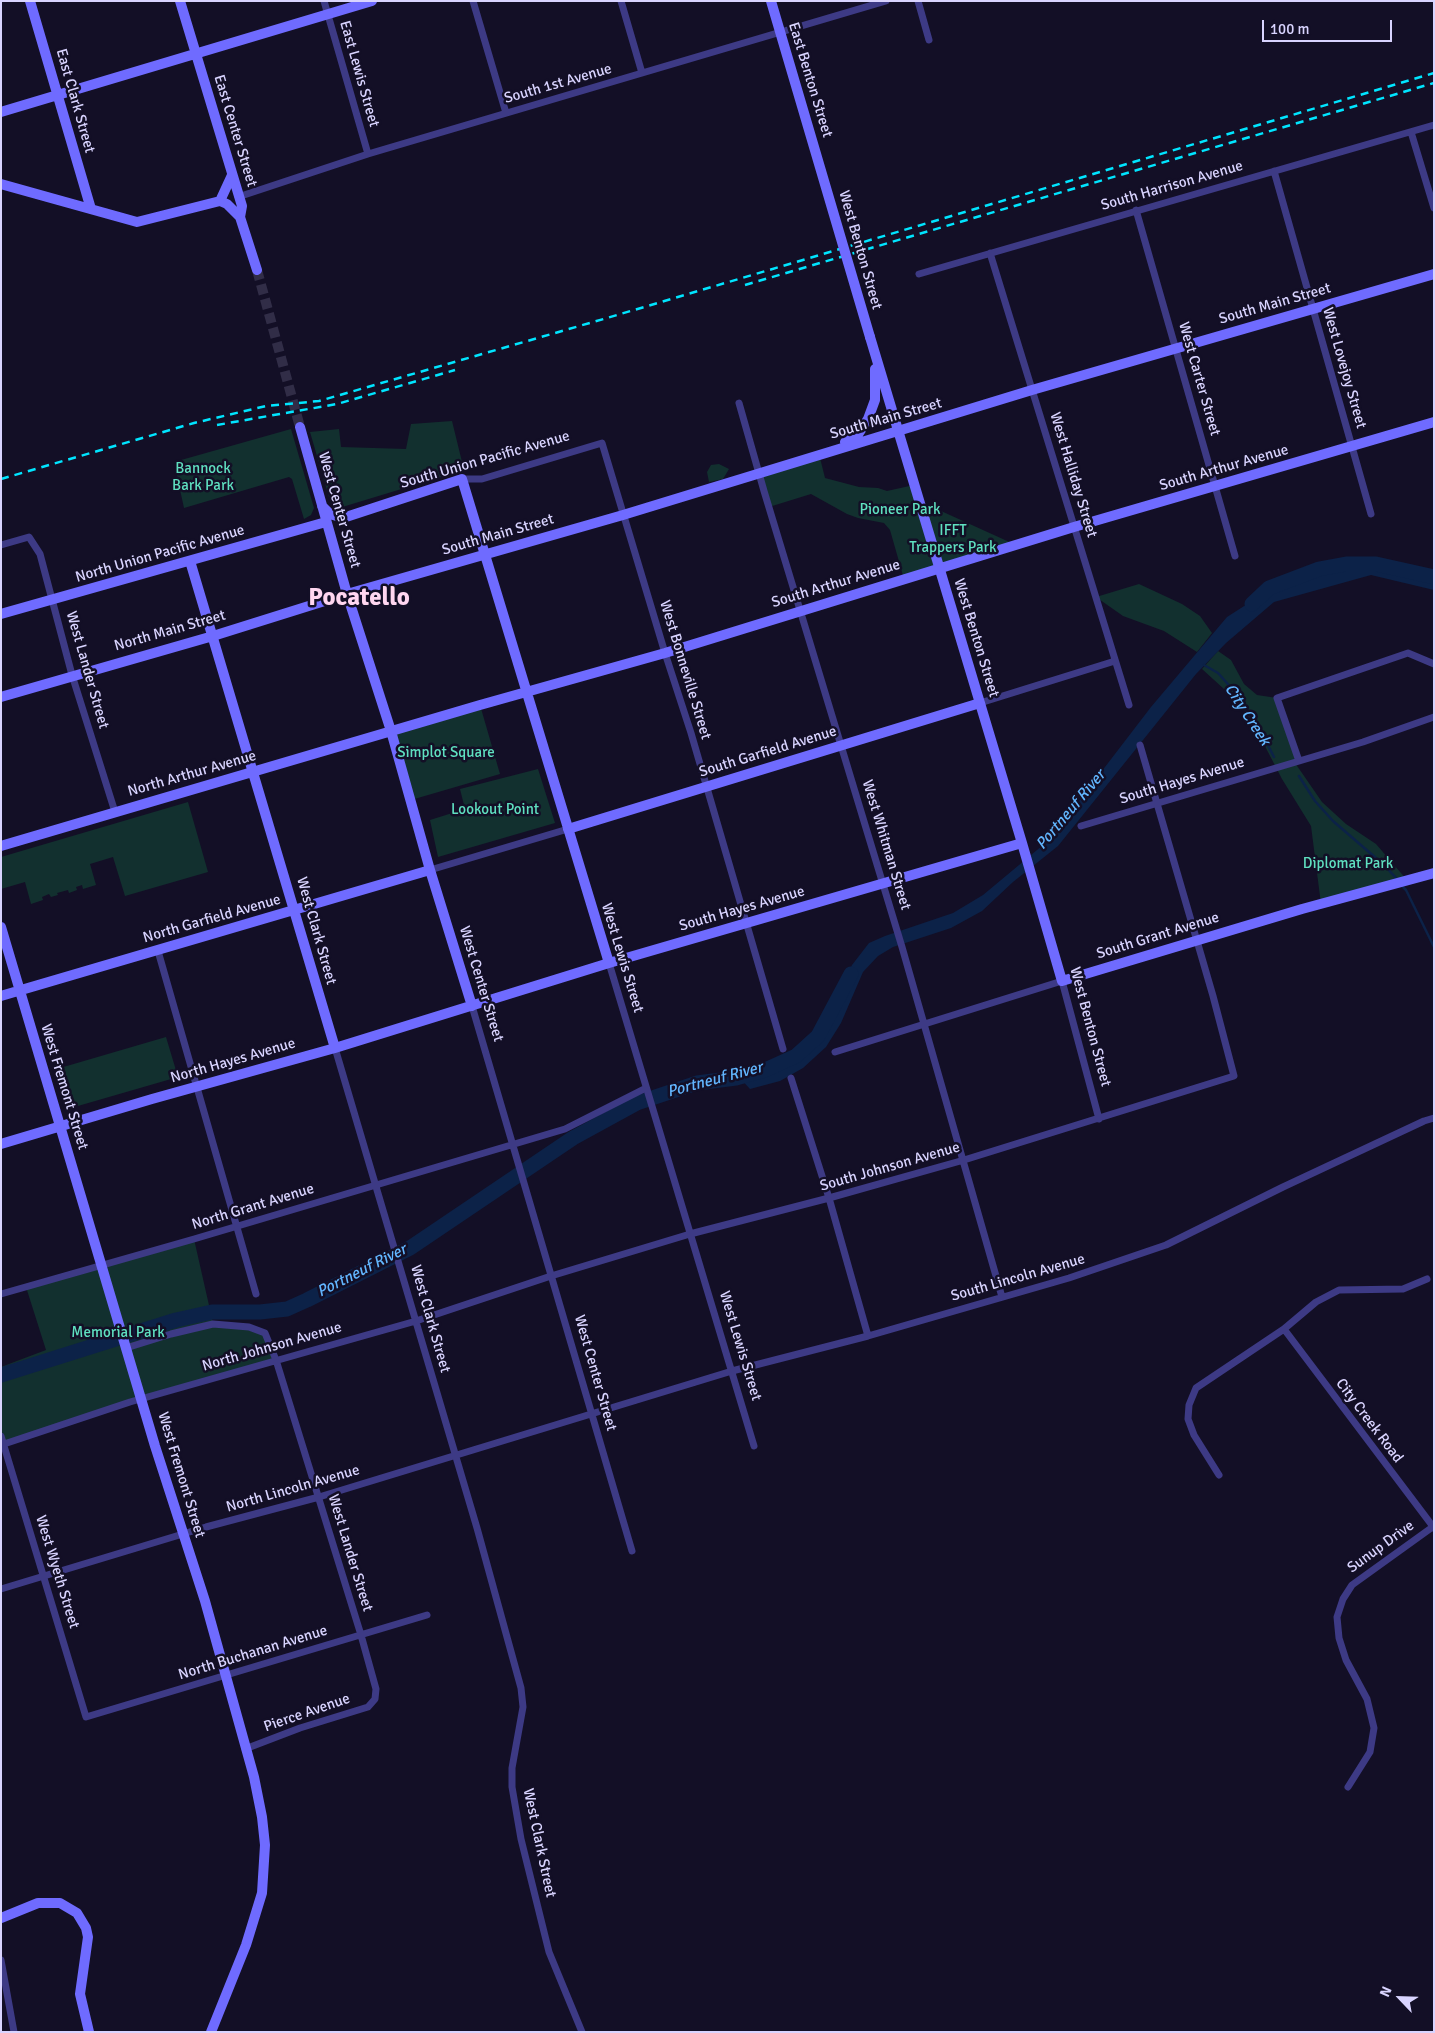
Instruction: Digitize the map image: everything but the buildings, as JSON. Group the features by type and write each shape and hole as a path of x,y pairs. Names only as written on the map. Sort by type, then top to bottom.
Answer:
{"street":[{"name":"East Clark Street","path":"30,1 91,209"},
{"name":"East Center Street","path":"180,1 242,206 240,217 257,270"},
{"name":"East Lewis Street","path":"324,1 368,154"},
{"path":"1,112 372,1"},
{"path":"473,1 506,113"},
{"path":"621,1 642,73"},
{"name":"East Benton Street","path":"771,1 820,167"},
{"name":"South 1st Avenue","path":"238,196 368,154 886,1"},
{"path":"918,1 929,40"},
{"name":"South Harrison Avenue","path":"919,274 1434,125"},
{"path":"1412,132 1434,208"},
{"name":"West Benton Street","path":"820,167 1022,843 1062,981 1099,1120"},
{"name":"West Lovejoy Street","path":"1274,171 1371,514"},
{"path":"220,201 232,175"},
{"path":"1,184 137,222 220,201 227,204 240,217"},
{"name":"West Carter Street","path":"1136,210 1216,486 1234,556"},
{"name":"West Halliday Street","path":"990,253 1129,705"},
{"name":"South Main Street","path":"347,594 624,515 1032,390 1434,274"},
{"path":"826,452 857,436 868,419 875,400 874,352"},
{"name":"West Whitman Street","path":"739,403 896,926 1002,1297"},
{"name":"South Arthur Avenue","path":"391,731 665,653 1074,527 1434,422"},
{"name":"West Center Street","path":"300,427 347,594 391,731 430,870 526,1186 632,1551"},
{"name":"South Union Pacific Avenue","path":"343,518 462,479 482,479 602,443"},
{"name":"West Bonneville Street","path":"602,443 783,1049"},
{"name":"West Lewis Street","path":"462,479 754,1446"},
{"path":"322,506 330,514 343,518 335,528 332,543"},
{"name":"North Union Pacific Avenue","path":"1,614 326,522"},
{"name":"West Lander Street","path":"1,545 29,537 40,554 72,675 115,812"},
{"name":"West Clark Street","path":"190,561 416,1320 522,1688 523,1707 512,1768 512,1787 521,1839 548,1952 582,2032"},
{"name":"North Main Street","path":"1,697 72,675 213,636 347,594"},
{"path":"1299,762 1277,698 1408,653 1434,664"},
{"name":"South Garfield Avenue","path":"430,870 1115,661"},
{"name":"South Hayes Avenue","path":"1081,826 1299,762 1434,717"},
{"name":"North Arthur Avenue","path":"1,846 391,731"},
{"path":"1140,745 1196,940"},
{"name":"South Hayes Avenue","path":"472,1006 609,963 1022,843"},
{"name":"North Garfield Avenue","path":"1,996 430,870"},
{"name":"South Grant Avenue","path":"835,1052 1196,940 1434,873"},
{"name":"West Fremont Street","path":"1,928 118,1323 226,1675 254,1777 262,1817 265,1845 262,1893 246,1945 211,2032"},
{"name":"South Johnson Avenue","path":"551,1276 690,1234 964,1160 1099,1120 1234,1076 1214,996 1196,940"},
{"path":"158,951 256,1294"},
{"name":"North Hayes Avenue","path":"1,1144 335,1048 472,1006"},
{"path":"791,1078 829,1198 868,1336"},
{"path":"513,1144 565,1129 646,1088"},
{"name":"South Lincoln Avenue","path":"591,1413 732,1371 868,1336 1069,1278 1166,1245 1283,1187 1417,1124 1434,1118"},
{"name":"North Grant Avenue","path":"1,1294 513,1144"},
{"name":"North Johnson Avenue","path":"2,1445 141,1398 416,1320 551,1276"},
{"path":"1219,1475 1194,1435 1188,1420 1189,1405 1196,1388 1284,1328 1316,1302 1339,1290 1403,1289 1427,1279"},
{"name":"West Lander Street","path":"126,1348 171,1334 213,1324 249,1327 265,1333 276,1360 361,1635 376,1689 375,1699"},
{"name":"City Creek Road","path":"1284,1328 1433,1527"},
{"name":"North Lincoln Avenue","path":"1,1589 184,1534 319,1497 591,1413"},
{"name":"West Wyeth Street","path":"1,1436 2,1445 44,1575 86,1717"},
{"name":"Sunup Drive","path":"1348,1787 1370,1752 1374,1728 1366,1699 1346,1660 1339,1638 1337,1617 1343,1599 1352,1585 1433,1527"},
{"name":"North Buchanan Avenue","path":"86,1717 427,1615"},
{"name":"Pierce Avenue","path":"245,1749 300,1728 368,1707 375,1699"},
{"path":"1,1918 38,1903 60,1903 78,1913 86,1928 88,1937 80,1994 89,2032"},
{"path":"1,1960 14,2032"}],"green space":[{"path":"452,421 464,470 339,508 331,504 310,432 339,429 341,447 406,449 411,424"},
{"name":"Bannock Bark Park","path":"291,429 314,508 311,515 304,519 292,479 289,477 184,508 174,462"},
{"name":"Pioneer Park","path":"819,454 825,478 859,487 878,488 887,491 914,485 919,501 1016,545 904,579 890,530 884,523 847,514 811,494 769,507 759,474"},
{"path":"719,464 729,469 723,479 709,482 707,472 711,465"},
{"path":"1139,584 1182,604 1200,616 1212,633 1197,652 1164,631 1123,616 1096,597"},
{"name":"Diplomat Park","path":"1218,651 1231,660 1244,684 1257,695 1277,698 1299,761 1295,763 1322,802 1346,824 1376,844 1407,880 1321,904 1311,826 1282,779 1254,725 1235,699 1202,669"},
{"name":"Simplot Square","path":"480,705 500,774 411,800 391,731"},
{"name":"Lookout Point","path":"538,769 555,823 438,857 430,820 465,809 460,789"},
{"path":"188,802 208,872 125,896 113,857 90,864 96,885 83,889 82,885 76,887 77,890 69,893 68,890 51,897 49,894 42,897 43,900 31,904 25,882 1,889 1,857"},
{"path":"166,1037 178,1077 71,1108 60,1068"},
{"name":"Memorial Park","path":"194,1239 213,1323 265,1333 276,1360 4,1444 1,1436 1,1367 46,1350 26,1287"}],"water":[{"path":"1376,564 1434,577 1434,590 1371,575 1274,602 1226,643 1196,674 1058,846 1013,882 982,911 951,928 893,947 878,956 863,972 841,1023 826,1047 803,1068 780,1081 750,1089 738,1076 785,1067 818,1042 837,1014 845,980 852,965 869,943 953,913 983,895 1049,840 1151,707 1227,617 1266,592 1319,569"}],"waterway":[{"name":"Portneuf River","path":"1252,604 1269,588 1319,569 1346,564 1376,564 1434,577"},
{"name":"City Creek","path":"1204,665 1218,673 1235,692 1239,701 1260,730 1274,757"},
{"name":"City Creek","path":"1299,776 1315,801 1333,821 1384,865 1398,880"},
{"name":"City Creek","path":"1401,885 1406,890 1434,947"},
{"name":"Portneuf River","path":"1,1375 176,1320 212,1312 260,1312 287,1309 307,1300 410,1248 573,1138 637,1103 697,1083 736,1078 765,1070 796,1056 818,1036 851,974"}],"tunnel":[{"path":"257,270 300,427"}],"railway":[{"path":"1,479 194,423 266,406 319,401 607,318 1434,73"},
{"path":"745,285 1434,83"},
{"path":"217,425 337,404 455,370"}],"district":[{"name":"Pocatello","path":"359,598"}],"park label":[{"name":"IFFT Trappers Park","path":"953,540"}]}
